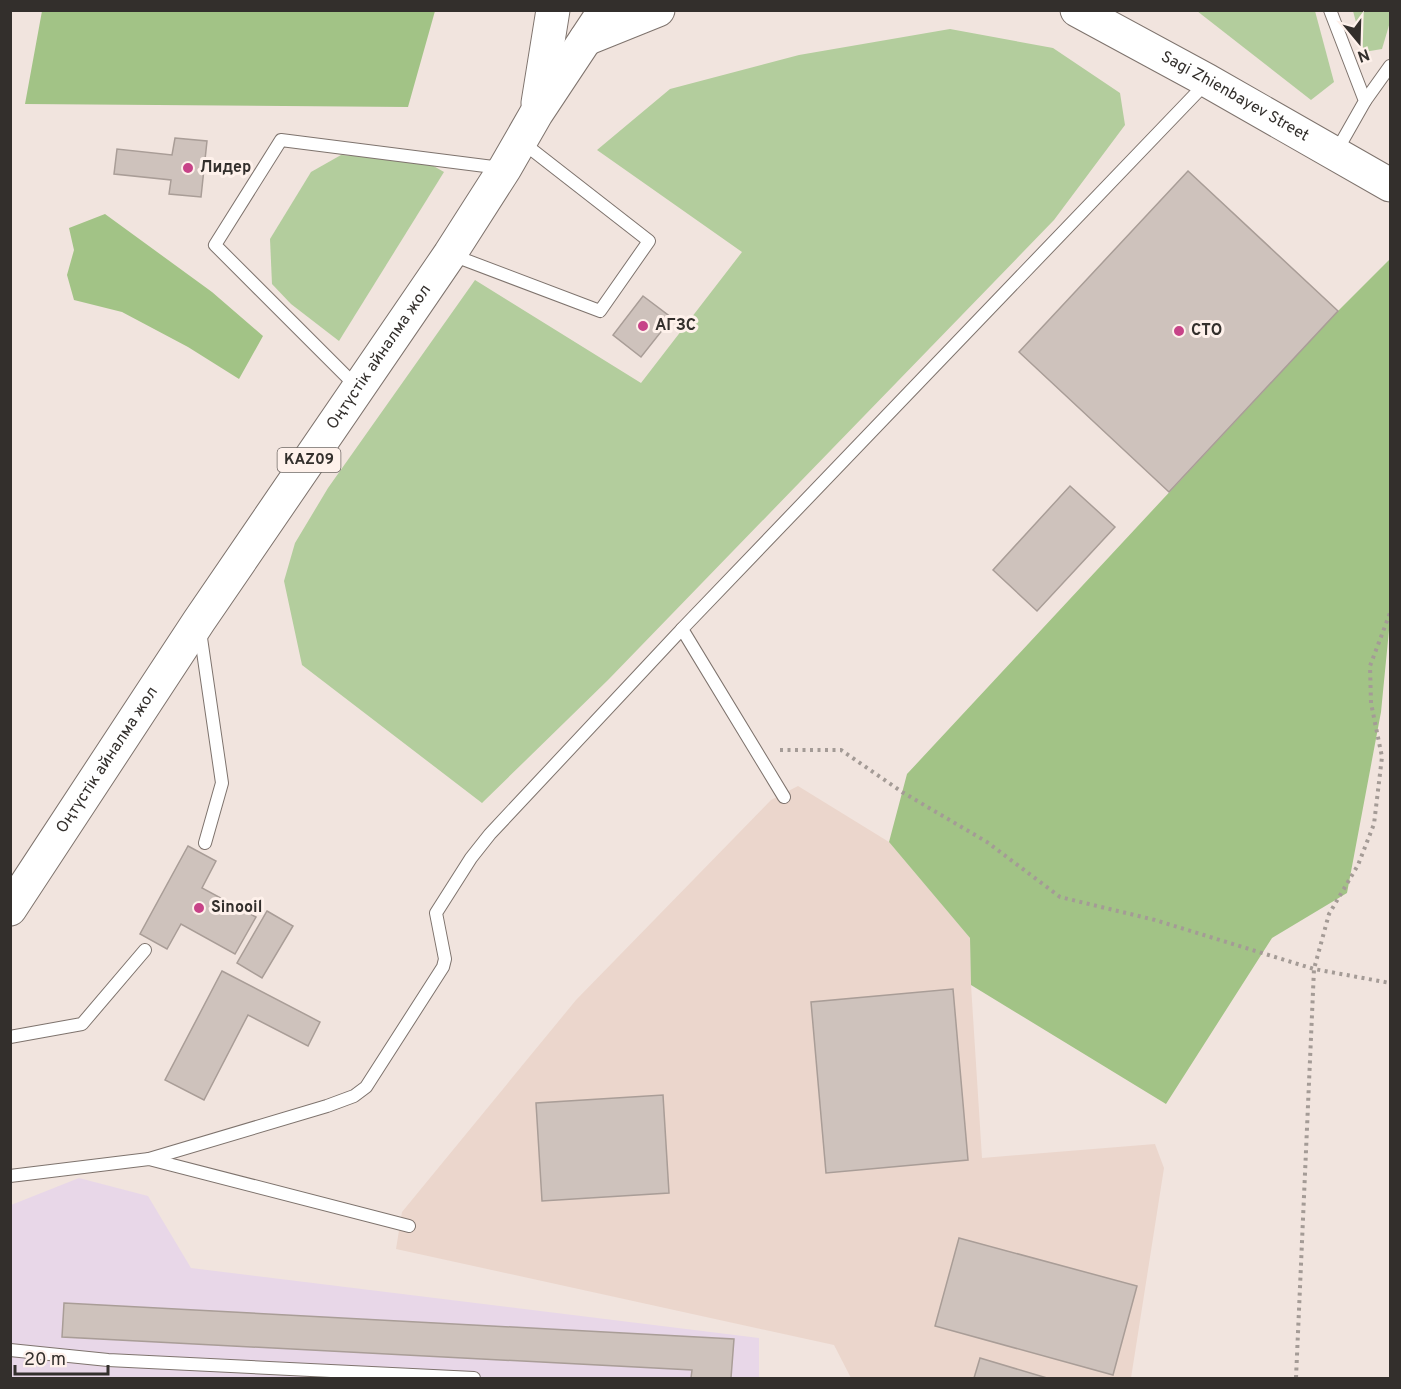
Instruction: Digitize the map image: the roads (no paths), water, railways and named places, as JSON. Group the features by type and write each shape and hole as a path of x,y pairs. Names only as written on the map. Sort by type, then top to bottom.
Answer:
{"main road":[{"name":"KAZ09","path":"521,141 553,10"},
{"name":"Оңтүстік айналма жол","path":"10,909 199,621 450,254 605,10"},
{"path":"586,39 658,10"},
{"name":"Sagi Zhienbayev Street","path":"1077,10 1389,183"}],"lane":[{"path":"1330,10 1365,101"},
{"path":"1335,153 1365,101 1390,66"},
{"path":"10,1176 149,1159 327,1106 354,1096 366,1088 443,967 445,958 436,913 471,858 490,834 682,629 1208,81"},
{"path":"358,388 215,246 281,140 521,141 649,241 600,310 450,254"},
{"path":"199,621 222,783 205,843"},
{"path":"682,629 784,797"},
{"path":"10,1037 81,1024 145,950"},
{"path":"149,1159 409,1226"},
{"path":"10,1350 108,1360 474,1378"}],"place":[{"name":"Лидер","path":"188,168"},
{"name":"АГЗС","path":"643,326"},
{"name":"СТО","path":"1179,331"},
{"name":"Sinooil","path":"199,908"}]}
